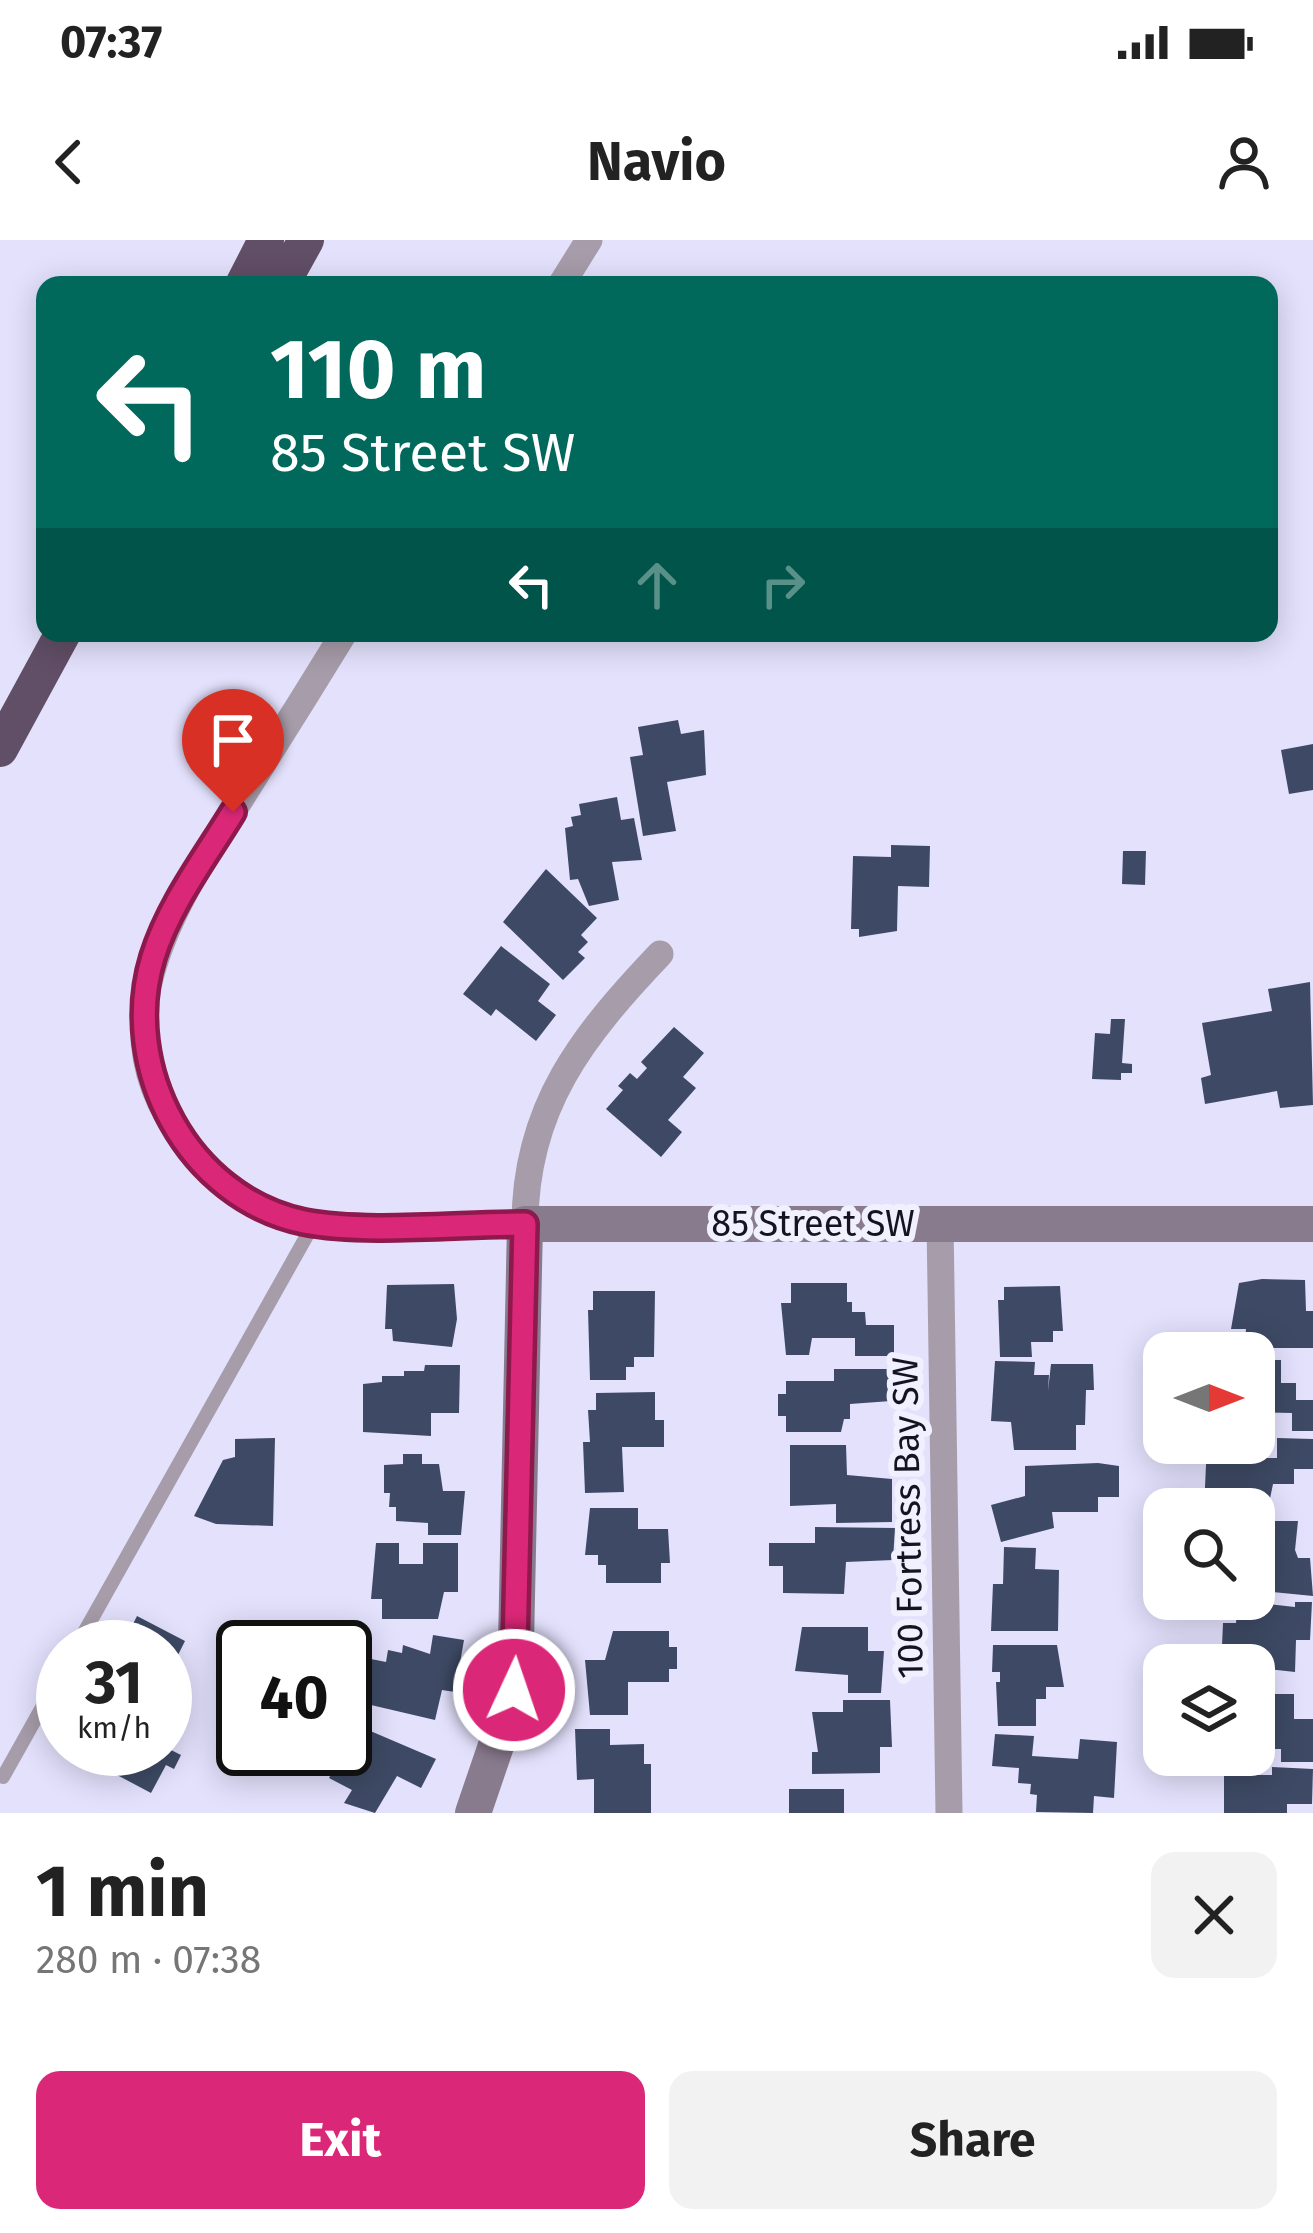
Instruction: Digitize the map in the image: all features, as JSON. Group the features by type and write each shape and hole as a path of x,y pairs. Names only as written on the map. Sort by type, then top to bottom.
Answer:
{"highway":[{"path":"248,276 266,240"},
{"path":"286,276 306,240"},
{"path":"0,749 58,642"}],"street":[{"path":"567,276 589,240"},
{"name":"85 Street SW","path":"338,642 188,883 154,955 144,1009 148,1064 181,1137 230,1187 276,1213 314,1223 1313,1224"},
{"path":"472,1813 514,1690 530,1151 546,1108 601,1016 660,954"},
{"name":"100 Fortress Bay SW","path":"940,1222 949,1813"}],"lane":[{"path":"91,1620 314,1223"},
{"path":"3,1777 36,1718"}],"building":[{"path":"678,720 681,734 704,730 706,775 667,782 676,831 643,836 630,757 643,755 638,727"},
{"path":"1313,744 1313,790 1289,794 1281,750"},
{"path":"617,797 621,820 634,818 642,860 612,862 619,900 589,906 578,879 570,880 565,828 573,826 571,817 581,815 579,804"},
{"path":"891,845 930,846 929,887 898,886 897,931 859,937 859,929 851,929 853,856 891,857"},
{"path":"1123,851 1146,851 1145,885 1122,884"},
{"path":"546,869 597,918 581,935 588,942 578,952 585,958 563,980 503,922"},
{"path":"501,946 550,984 538,1001 556,1015 536,1041 496,1009 491,1016 463,994"},
{"path":"1310,982 1313,1105 1280,1108 1277,1091 1205,1104 1201,1078 1211,1075 1202,1023 1272,1011 1268,989"},
{"path":"1111,1019 1125,1019 1122,1063 1132,1064 1132,1073 1121,1073 1121,1080 1092,1079 1095,1033 1110,1034"},
{"path":"674,1027 704,1053 683,1077 696,1088 668,1120 682,1132 661,1157 606,1109 623,1090 618,1086 630,1073 637,1079 647,1068 641,1062"},
{"path":"1305,1280 1306,1311 1313,1311 1313,1348 1275,1348 1275,1332 1231,1329 1239,1283"},
{"path":"791,1283 847,1283 847,1302 852,1302 852,1312 865,1312 866,1325 894,1325 894,1356 855,1356 855,1338 812,1338 809,1355 786,1355 781,1303 791,1303"},
{"path":"454,1284 457,1319 452,1347 393,1341 392,1329 385,1329 387,1285"},
{"path":"1060,1286 1063,1331 1053,1331 1053,1342 1031,1342 1032,1357 1000,1357 998,1300 1004,1300 1004,1287"},
{"path":"593,1291 655,1291 654,1357 634,1357 634,1367 626,1367 626,1380 590,1380 588,1310 593,1310"},
{"path":"1275,1360 1281,1360 1281,1383 1296,1383 1296,1400 1313,1400 1313,1431 1292,1431 1292,1413 1275,1413"},
{"path":"995,1361 1035,1362 1034,1375 1049,1375 1048,1391 1051,1364 1093,1364 1094,1390 1086,1390 1085,1425 1076,1425 1076,1450 1014,1450 1011,1422 991,1421"},
{"path":"425,1365 460,1365 459,1413 431,1413 431,1436 363,1432 363,1384 382,1382 382,1376 404,1376 404,1371 424,1371"},
{"path":"834,1369 891,1369 891,1401 850,1404 850,1419 844,1419 841,1432 786,1432 786,1416 778,1416 778,1394 786,1394 786,1381 834,1381"},
{"path":"655,1392 655,1420 664,1420 664,1447 622,1447 624,1492 585,1493 583,1442 590,1442 588,1410 596,1410 596,1393"},
{"path":"275,1438 273,1526 216,1524 194,1516 223,1460 235,1457 235,1439"},
{"path":"1277,1438 1313,1439 1313,1469 1294,1469 1294,1484 1205,1488 1206,1464 1275,1464"},
{"path":"790,1445 846,1445 847,1475 892,1479 892,1522 836,1523 836,1504 790,1506"},
{"path":"403,1454 422,1454 422,1464 439,1464 443,1491 465,1491 461,1535 428,1535 428,1523 396,1521 396,1507 389,1507 390,1493 384,1493 384,1465 403,1464"},
{"path":"1025,1466 1119,1466 1119,1497 1098,1497 1098,1512 1052,1512 1054,1528 1001,1542 991,1505 1025,1496"},
{"path":"590,1508 638,1508 638,1529 668,1529 670,1563 661,1563 661,1583 606,1583 606,1565 598,1565 598,1555 585,1555"},
{"path":"1275,1521 1298,1521 1295,1550 1298,1558 1310,1558 1313,1596 1275,1592"},
{"path":"815,1527 895,1528 893,1560 846,1562 844,1594 783,1593 783,1566 769,1566 769,1543 815,1543"},
{"path":"376,1543 399,1543 399,1564 423,1564 423,1543 458,1543 458,1592 444,1592 438,1619 382,1619 382,1599 371,1599"},
{"path":"1004,1547 1036,1548 1035,1569 1059,1570 1058,1631 991,1631 993,1584 1003,1584"},
{"path":"1295,1602 1312,1602 1310,1640 1296,1640 1295,1672 1275,1670 1275,1644 1222,1644 1223,1623 1275,1620 1275,1605 1295,1607"},
{"path":"802,1627 868,1627 868,1651 884,1651 881,1693 848,1693 848,1675 795,1671"},
{"path":"613,1631 669,1631 669,1647 677,1647 677,1669 669,1669 669,1682 628,1682 628,1715 590,1715 585,1660 605,1660"},
{"path":"433,1635 464,1640 455,1692 442,1690 435,1720 372,1705 372,1659 386,1662 388,1650 402,1653 403,1645 430,1654"},
{"path":"993,1645 1057,1645 1064,1687 1046,1687 1046,1699 1036,1699 1036,1726 998,1726 996,1682 1000,1682 1000,1672 992,1672"},
{"path":"1275,1694 1294,1694 1294,1719 1313,1719 1313,1762 1281,1762 1281,1749 1275,1749"},
{"path":"843,1700 890,1700 892,1747 880,1747 880,1773 812,1774 812,1752 818,1752 812,1712 843,1712"},
{"path":"575,1729 610,1729 610,1745 644,1744 644,1764 651,1764 651,1813 594,1813 594,1779 577,1780"},
{"path":"372,1732 436,1759 421,1788 397,1776 375,1813 344,1803 352,1790 329,1778 372,1776"},
{"path":"995,1734 1034,1736 1032,1756 1078,1759 1080,1739 1117,1742 1114,1798 1094,1796 1093,1813 1036,1812 1037,1795 1030,1794 1031,1784 1018,1783 1019,1768 992,1766"},
{"path":"1275,1767 1313,1769 1312,1804 1287,1804 1287,1813 1224,1813 1224,1776 1275,1776"},
{"path":"119,1776 160,1776 151,1793"},
{"path":"789,1789 844,1789 844,1813 789,1813"}],"route":[{"path":"233,812 188,883 154,955 147,981 144,1036 156,1090 181,1137 211,1172 276,1213 314,1223 525,1224 519,1402 521,1550 514,1690"}]}
